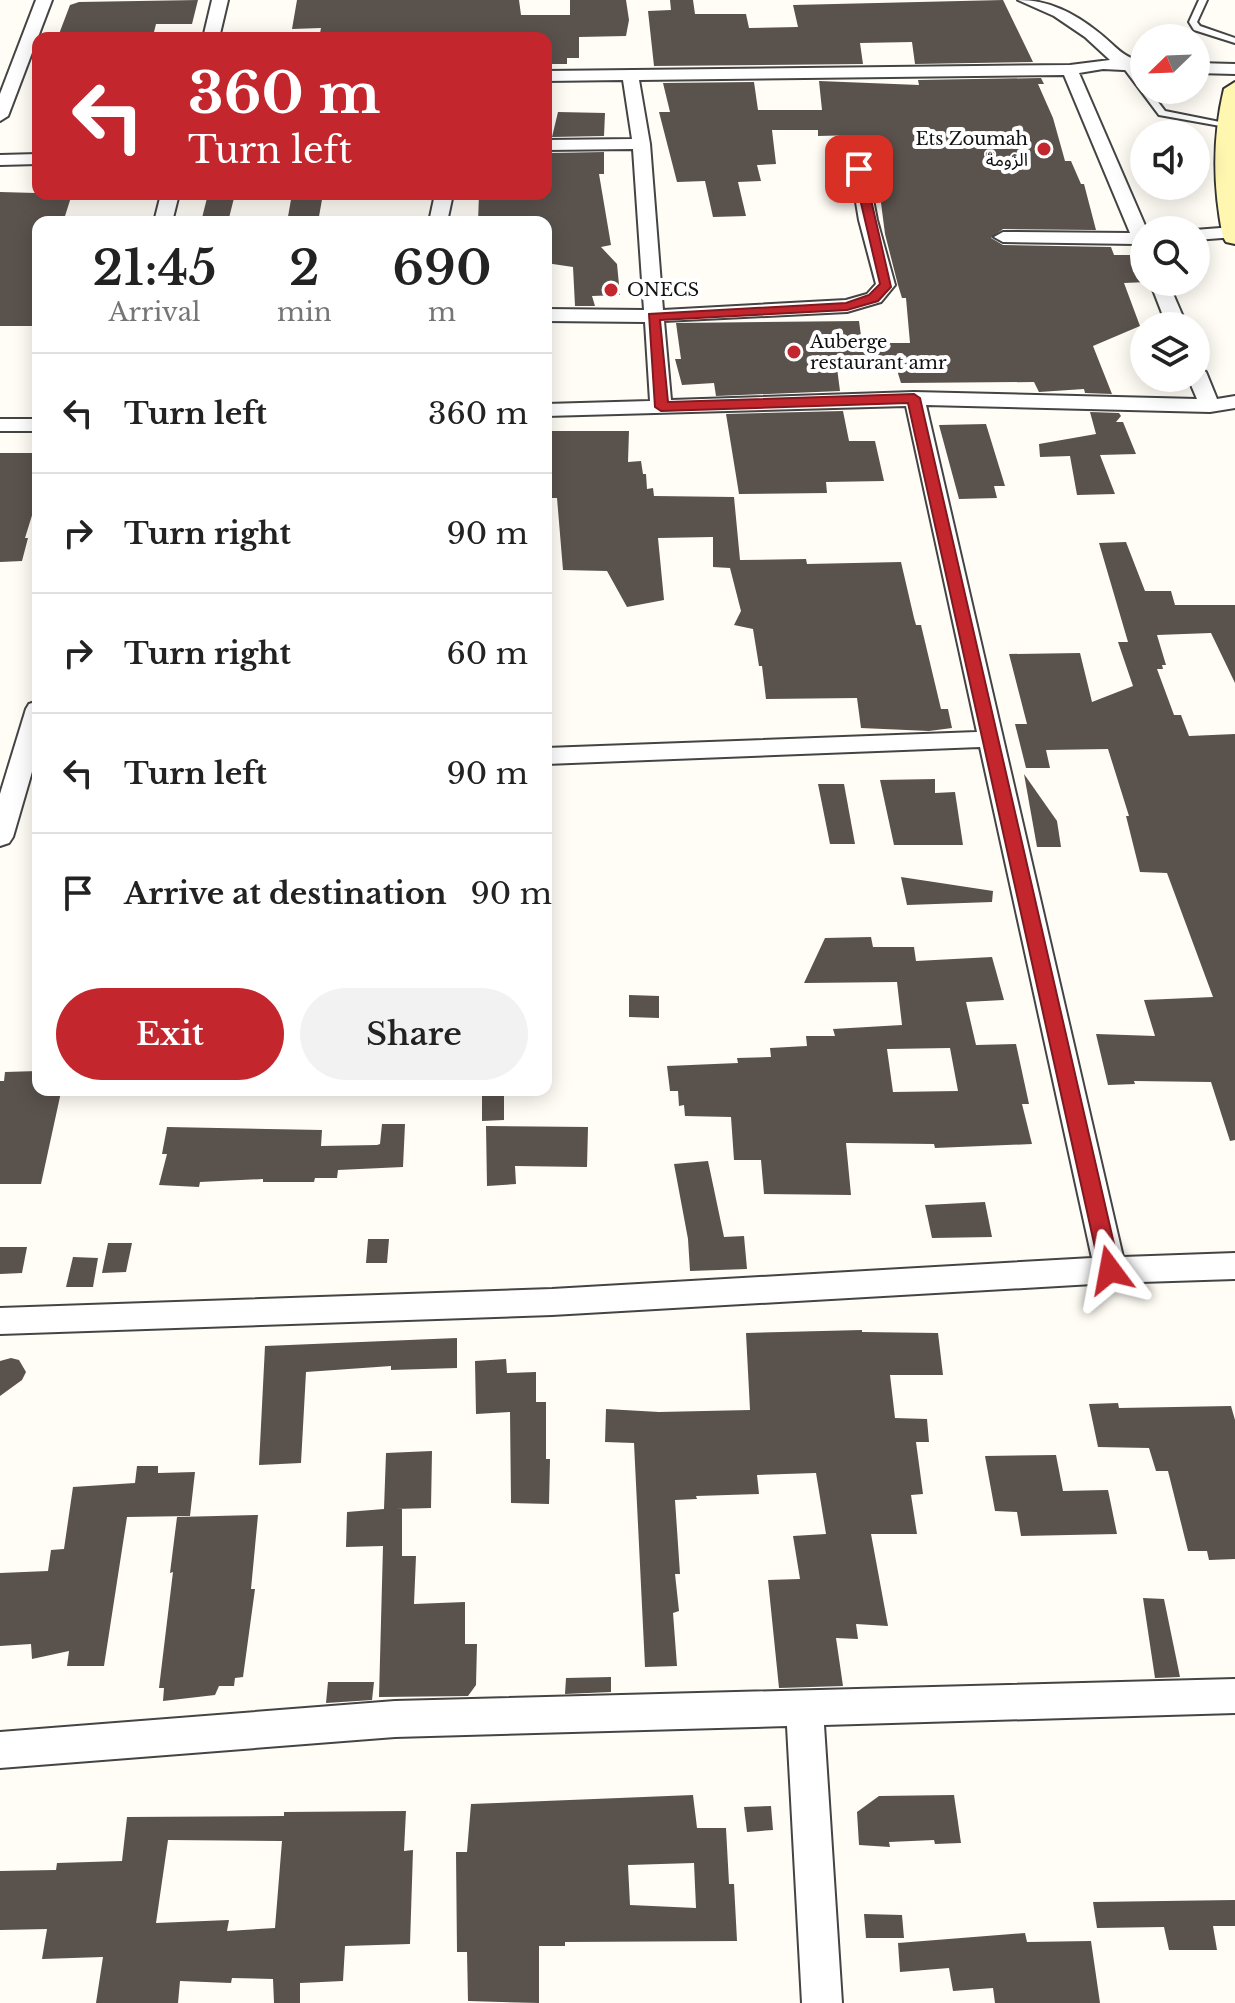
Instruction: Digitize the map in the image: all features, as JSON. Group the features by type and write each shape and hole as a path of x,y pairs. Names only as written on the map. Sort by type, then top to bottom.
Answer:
{"main road":[{"path":"1234,235 1226,185 1226,124 1235,89"}],"street":[{"path":"0,116 44,0"},
{"path":"212,32 220,0"},
{"path":"1026,0 1059,13 1091,34 1126,65"},
{"path":"552,76 1070,70 1103,64 1130,65"},
{"path":"1210,68 1235,69"},
{"path":"1070,70 1132,216"},
{"path":"630,75 641,144 661,407"},
{"path":"552,315 653,316 847,306 874,298 886,285 868,220 854,143"},
{"path":"552,145 641,144"},
{"path":"0,160 32,159"},
{"path":"1210,235 1234,235"},
{"path":"1003,237 1130,241"},
{"path":"1204,392 1210,406"},
{"path":"914,398 1110,1270"},
{"path":"552,410 914,398 1210,406 1235,402"},
{"path":"0,425 32,425"},
{"path":"552,756 989,739"},
{"path":"0,837 29,776 32,754"},
{"path":"0,1321 552,1302 1110,1270 1235,1266"},
{"path":"0,1750 395,1719 1235,1696"},
{"path":"804,1706 822,2003"}],"lane":[{"path":"1203,0 1193,22 1197,28 1235,41"},
{"path":"1126,65 1162,113 1226,124"}],"building":[{"path":"198,0 192,24 156,24 154,32 60,32 70,5 79,2"},
{"path":"297,0 519,0 521,15 570,15 570,0 626,0 629,20 626,36 579,37 579,58 567,58 567,64 552,64 552,32 320,32 321,28 292,29"},
{"path":"670,0 693,0 695,14 746,14 749,28 798,27 793,5 1003,0 1033,62 915,64 912,42 860,43 863,64 654,66 648,11 671,10"},
{"path":"1041,78 1044,84 1038,84 1053,118 1065,161 1071,161 1081,184 1084,184 1096,230 1003,229 991,238 1003,245 1111,247 1114,255 1130,255 1130,283 1124,283 1135,312 1130,312 1130,330 1093,346 1112,394 1085,393 1084,389 1039,392 1034,382 901,383 896,367 837,368 840,391 716,396 714,383 682,385 675,359 681,359 676,323 859,321 862,343 910,343 906,298 902,298 898,285 885,234 880,195 877,195 873,167 870,167 864,140 856,135 818,136 818,130 772,130 776,164 757,165 761,181 738,182 746,216 713,217 705,181 677,182 659,112 670,112 663,83 754,82 758,110 822,110 819,81 919,85 918,80"},
{"path":"558,112 605,113 604,136 552,137"},
{"path":"604,152 604,174 599,174 611,245 601,247 617,264 620,295 592,296 595,306 575,306 573,267 552,264 552,216 478,216 479,200 552,200 552,153"},
{"path":"0,192 32,193 32,200 70,200 65,216 32,216 32,326 0,326"},
{"path":"206,200 234,200 230,216 202,216"},
{"path":"291,200 322,200 319,216 288,216"},
{"path":"843,411 849,441 875,441 884,481 826,482 827,493 739,494 726,414"},
{"path":"1090,412 1119,413 1121,416 1116,422 1123,422 1136,454 1100,455 1115,494 1077,495 1070,456 1040,457 1039,444 1096,434"},
{"path":"986,424 1005,486 994,486 997,498 959,499 939,425"},
{"path":"552,431 629,431 628,462 641,461 647,489 653,488 654,496 734,497 740,560 806,559 807,564 901,562 916,625 921,625 941,709 948,709 952,728 929,731 861,728 857,698 766,699 753,629 734,625 741,611 730,568 713,567 713,537 658,538 664,600 627,607 607,571 563,570 557,498 552,498"},
{"path":"0,453 32,453 32,515 22,561 0,562"},
{"path":"1126,542 1145,591 1171,591 1175,605 1235,605 1235,683 1211,633 1157,635 1166,665 1162,665 1163,669 1157,669 1174,715 1181,715 1189,736 1235,734 1235,1140 1230,1141 1211,1082 1134,1081 1135,1084 1108,1085 1096,1034 1155,1036 1144,1000 1213,997 1167,873 1140,872 1126,816 1129,816 1108,749 1046,750 1050,768 1026,768 1015,724 1027,724 1009,654 1080,653 1092,702 1133,686 1118,642 1128,642 1099,543"},
{"path":"1024,774 1057,821 1061,847 1037,847"},
{"path":"935,779 935,793 955,792 963,845 894,845 880,780"},
{"path":"818,784 844,784 855,844 830,844"},
{"path":"901,877 993,891 992,902 907,905"},
{"path":"871,937 873,947 914,947 916,961 992,957 1004,1000 966,1002 976,1045 1016,1044 1029,1104 1022,1104 1032,1144 935,1148 934,1144 846,1143 851,1195 764,1194 761,1160 734,1160 731,1117 685,1116 684,1105 679,1106 678,1091 670,1091 667,1066 738,1063 737,1058 771,1057 770,1048 807,1046 806,1036 835,1036 833,1029 902,1025 897,982 804,983 825,938","holes":["950,1048 958,1091 893,1092 887,1049"]},
{"path":"629,995 659,996 659,1018 629,1017"},
{"path":"32,1071 32,1096 60,1096 41,1184 0,1184 0,1081 4,1081 5,1072"},
{"path":"482,1096 504,1096 504,1120 482,1121"},
{"path":"382,1124 405,1124 403,1167 338,1170 337,1178 315,1178 314,1182 263,1182 263,1179 200,1182 199,1187 159,1185 167,1154 162,1154 167,1127 322,1130 321,1146 380,1144"},
{"path":"486,1126 588,1127 587,1167 515,1166 516,1184 487,1186"},
{"path":"708,1161 724,1237 744,1236 747,1269 690,1271 688,1239 674,1164"},
{"path":"985,1202 992,1237 932,1238 925,1205"},
{"path":"368,1239 389,1239 387,1263 366,1263"},
{"path":"108,1243 132,1243 126,1272 102,1273"},
{"path":"0,1247 27,1247 22,1273 0,1274"},
{"path":"73,1257 98,1258 93,1287 66,1287"},
{"path":"862,1330 938,1333 943,1375 890,1375 895,1418 927,1419 929,1442 916,1442 923,1494 911,1495 917,1534 871,1534 888,1626 856,1624 858,1639 836,1638 843,1686 779,1688 768,1580 800,1579 793,1536 826,1534 816,1473 757,1475 759,1494 696,1496 697,1499 675,1500 680,1574 675,1574 679,1611 673,1613 677,1666 645,1667 634,1443 605,1442 606,1409 659,1412 750,1410 746,1333"},
{"path":"457,1338 457,1368 391,1370 391,1366 306,1372 301,1463 259,1465 265,1346"},
{"path":"11,1358 19,1360 26,1372 22,1380 0,1396 0,1361"},
{"path":"506,1359 507,1373 536,1372 536,1402 546,1402 549,1504 511,1503 510,1412 476,1414 475,1361"},
{"path":"1118,1403 1119,1408 1231,1406 1235,1420 1235,1559 1209,1560 1207,1551 1188,1551 1168,1471 1156,1471 1149,1448 1098,1447 1089,1404"},
{"path":"432,1451 431,1508 396,1509 402,1509 402,1556 416,1556 414,1604 465,1602 465,1644 477,1644 476,1685 468,1696 379,1697 383,1546 346,1547 347,1512 384,1509 386,1453"},
{"path":"1056,1455 1063,1491 1108,1490 1117,1534 1021,1536 1017,1512 995,1511 985,1456"},
{"path":"137,1466 158,1466 158,1473 195,1472 190,1516 127,1517 104,1666 67,1666 69,1651 32,1659 31,1644 0,1646 0,1573 48,1571 51,1550 64,1549 73,1487 135,1483"},
{"path":"258,1515 251,1589 255,1589 243,1677 235,1678 234,1686 219,1686 215,1695 163,1701 164,1688 159,1688 177,1517"},
{"path":"1143,1598 1164,1599 1180,1677 1155,1678"},
{"path":"611,1677 611,1692 565,1694 566,1678"},
{"path":"328,1682 374,1682 372,1700 326,1703"},
{"path":"693,1795 697,1828 726,1828 729,1884 734,1884 737,1941 565,1942 565,1946 539,1946 539,2003 468,2001 467,1952 457,1952 456,1852 467,1852 471,1804","holes":["694,1863 696,1908 630,1905 628,1865"]},
{"path":"954,1795 961,1843 935,1844 934,1840 889,1842 890,1847 859,1845 857,1812 879,1796"},
{"path":"771,1806 773,1830 747,1832 744,1807"},
{"path":"406,1811 404,1851 413,1850 410,1944 345,1946 343,1981 300,1983 300,2003 274,2003 273,1979 232,1978 231,1983 180,1981 178,2003 96,2003 103,1957 42,1959 47,1929 0,1930 0,1871 56,1870 57,1863 122,1861 127,1817 284,1816 284,1812","holes":["168,1840 282,1841 275,1928 227,1931 229,1920 156,1923"]},
{"path":"1235,1900 1235,1926 1213,1926 1217,1950 1169,1950 1164,1927 1097,1928 1093,1902"},
{"path":"864,1914 902,1915 904,1938 866,1938"},
{"path":"1025,1933 1027,1942 1091,1941 1100,2003 995,2003 993,1988 953,1991 949,1968 900,1972 898,1943"}],"place":[{"name":"Ets Zoumah الزومة","path":"1044,149"},
{"name":"ONECS","path":"611,290"},
{"name":"Auberge restaurant amr","path":"794,352"}],"route":[{"path":"859,169 868,220 886,285 874,298 847,306 653,316 661,407 914,398 1110,1270"}]}
